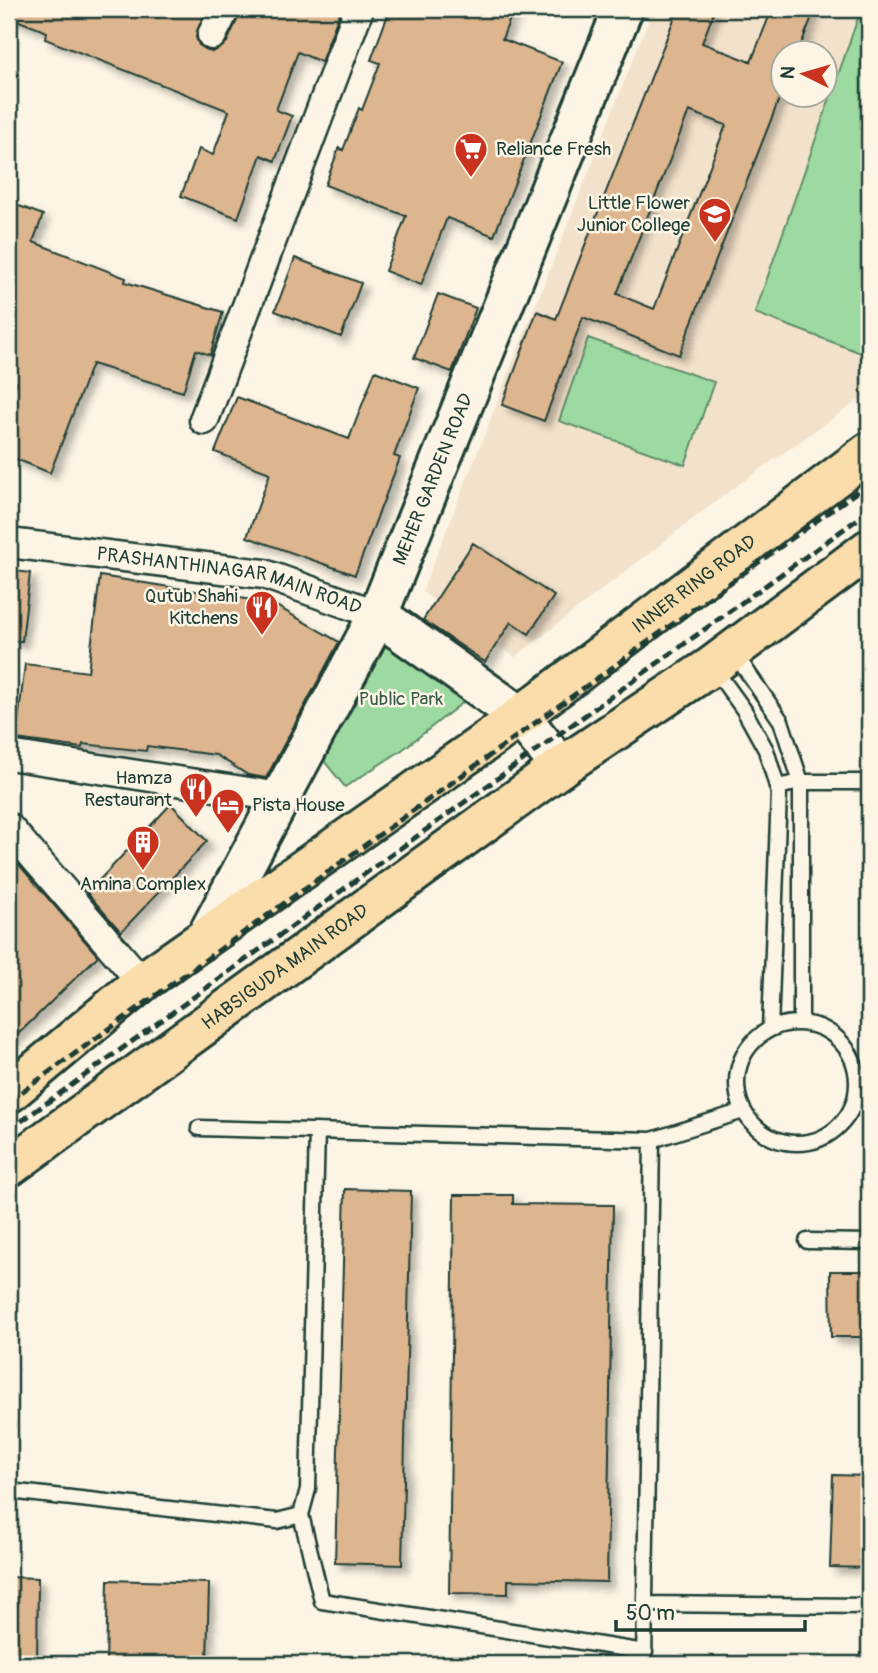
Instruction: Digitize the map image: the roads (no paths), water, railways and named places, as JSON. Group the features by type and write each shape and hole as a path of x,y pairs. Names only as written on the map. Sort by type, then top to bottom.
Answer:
{"main road":[{"name":"MEHER GARDEN ROAD","path":"208,934 378,615 623,9"},
{"name":"INNER RING ROAD","path":"520,716 869,452"},
{"path":"561,767 722,658 869,549"},
{"name":"PRASHANTHINAGAR MAIN ROAD","path":"378,615 520,716 561,767"},
{"path":"9,1091 142,982 520,716"},
{"name":"HABSIGUDA MAIN ROAD","path":"9,1167 561,767"}],"street":[{"path":"212,35 225,9"},
{"path":"204,420 359,9"},
{"name":"PRASHANTHINAGAR MAIN ROAD","path":"9,543 264,574 378,615"},
{"path":"9,755 280,797"},
{"path":"9,828 142,982"}],"lane":[{"path":"722,658 781,721 802,782 801,1023"},
{"path":"722,658 744,710 766,750 777,787 770,1029"},
{"path":"777,787 802,782 869,782"},
{"path":"801,1023 820,1027 837,1037 849,1052 863,1091 842,1125 826,1137 808,1143 789,1144 770,1138 755,1127 743,1111 737,1093 737,1074 743,1056 754,1040 770,1029 801,1023"},
{"path":"199,1128 652,1140 743,1111"},
{"path":"317,1131 308,1489 301,1515 322,1601 645,1658 652,1140"},
{"path":"807,1241 869,1241"},
{"path":"9,1491 277,1521 301,1515"},
{"path":"645,1604 869,1606"}],"railway":[{"path":"9,1101 869,483"},
{"path":"9,1130 869,511"}],"place":[{"name":"Reliance Fresh","path":"471,179"},
{"name":"Little Flower Junior College","path":"715,244"},
{"name":"Qutub Shahi Kitchens","path":"262,637"},
{"name":"Hamza Restaurant","path":"196,819"},
{"name":"Pista House","path":"228,835"},
{"name":"Amina Complex","path":"143,872"}],"park label":[{"name":"Public Park","path":"401,699"}]}
